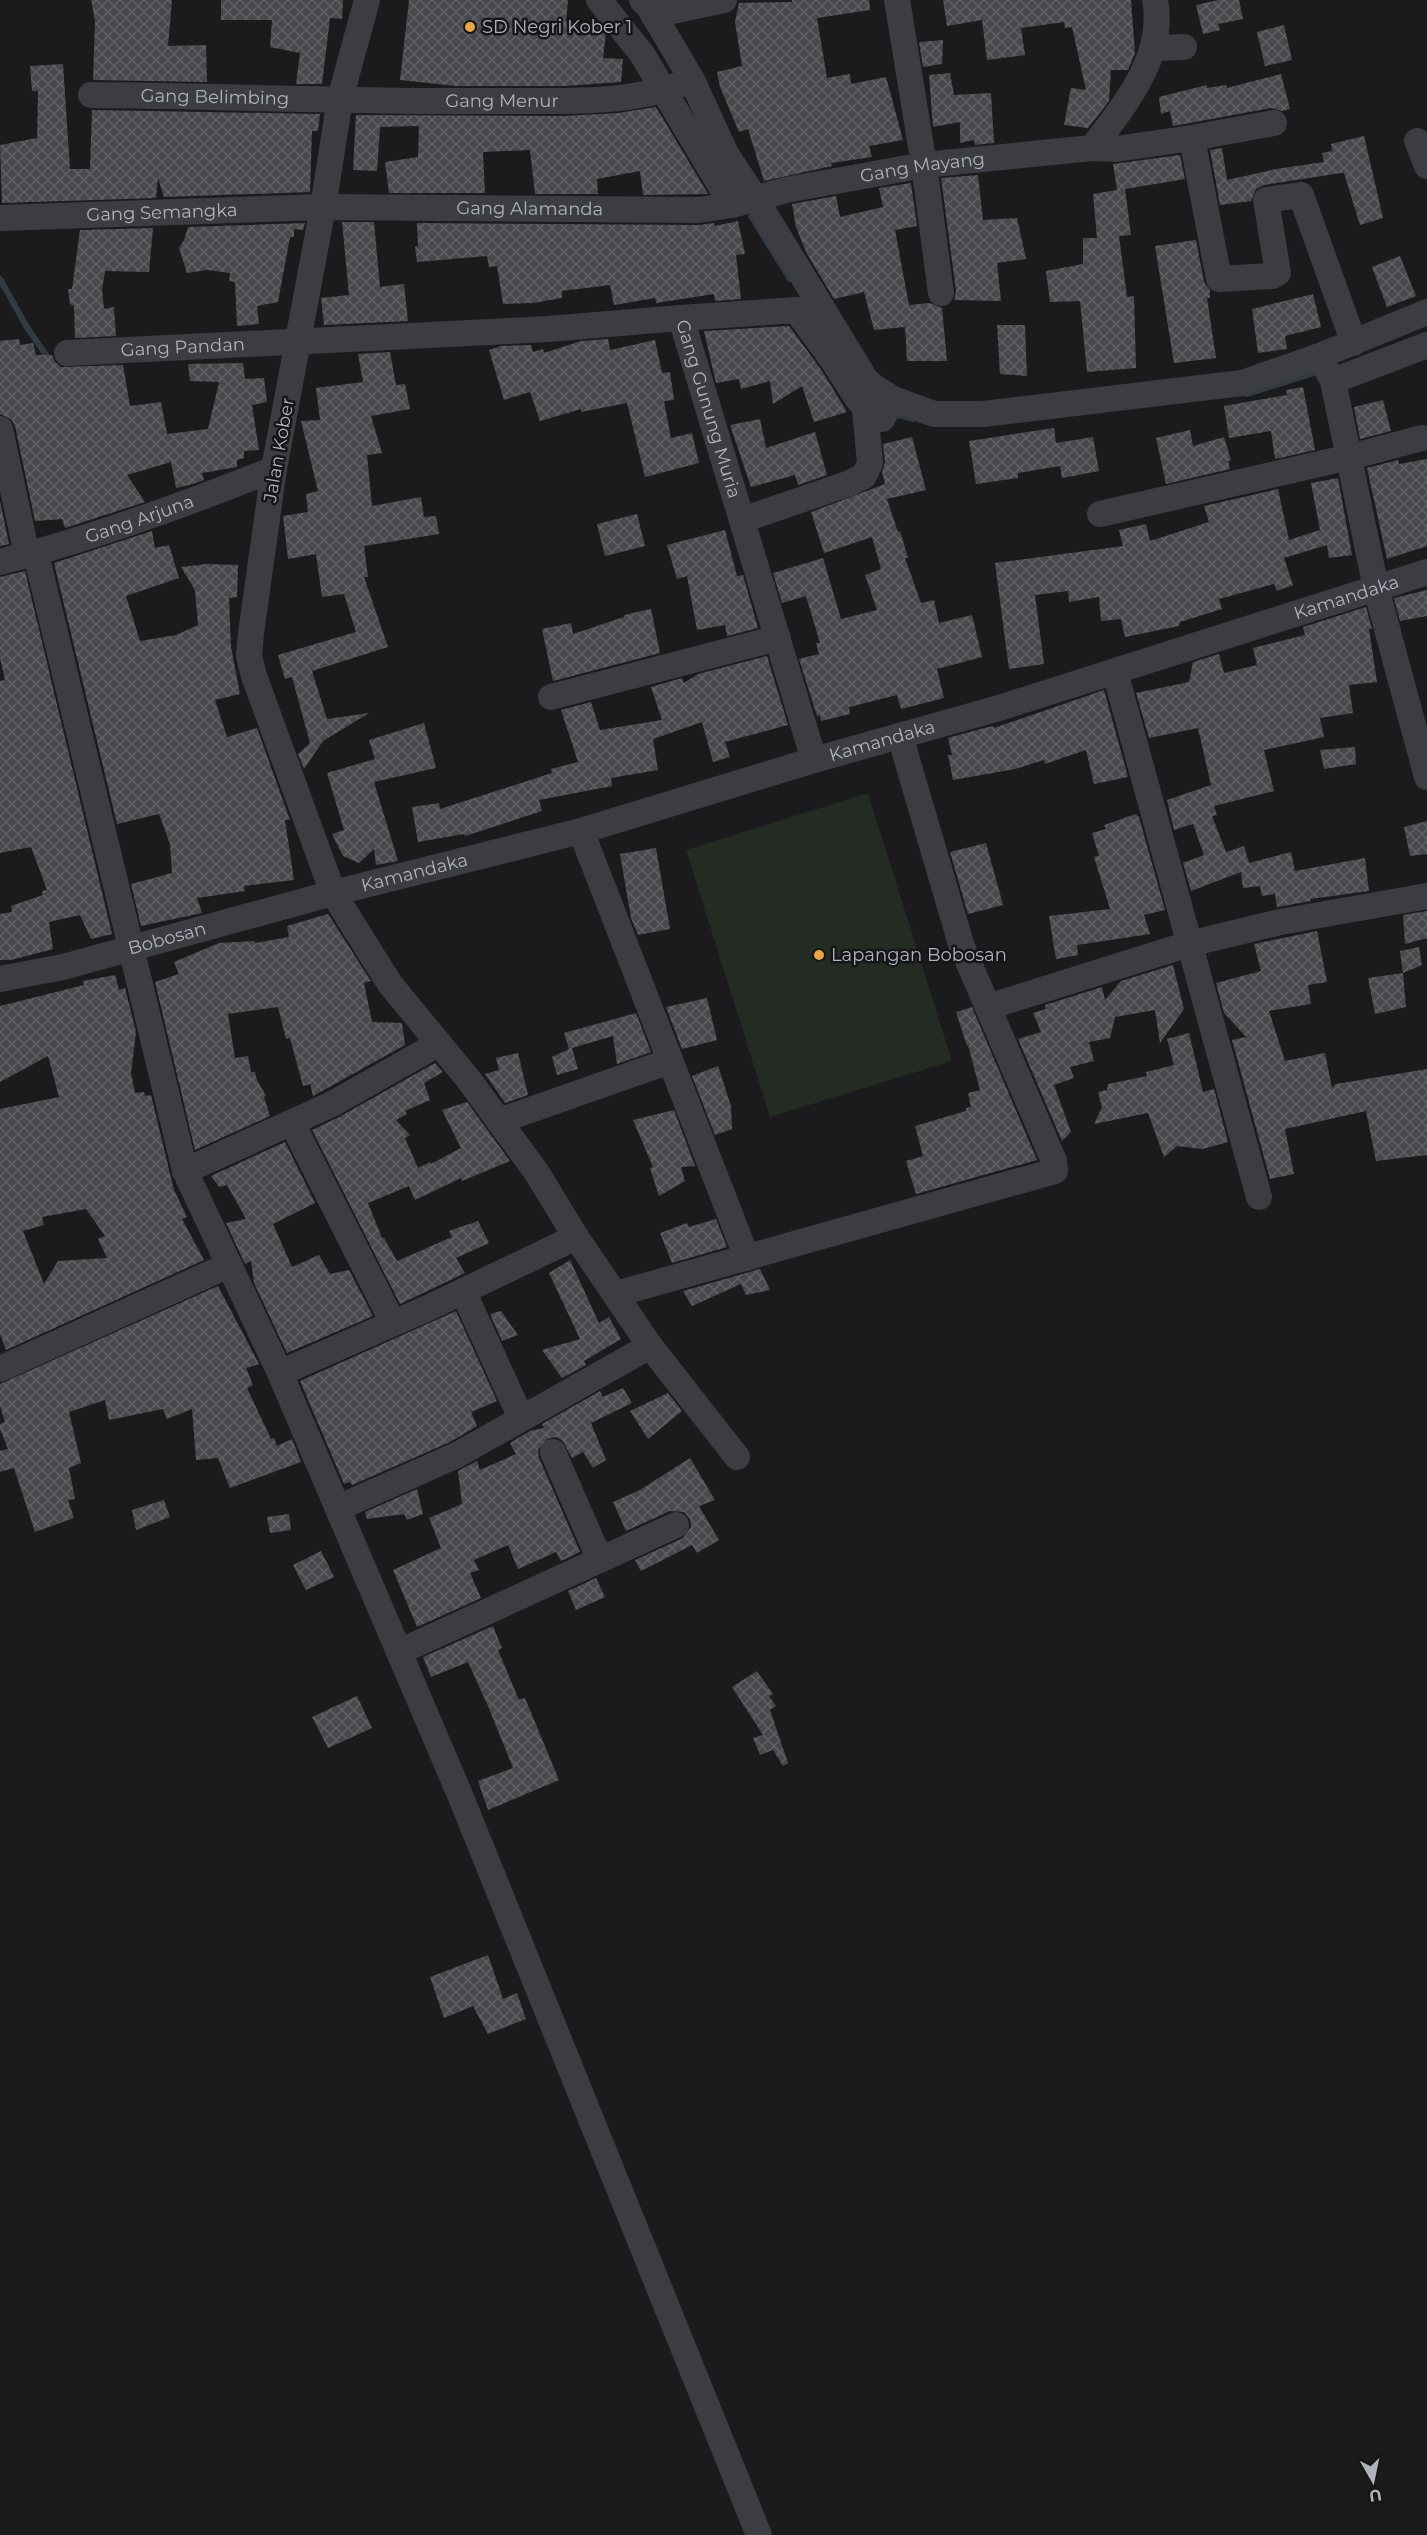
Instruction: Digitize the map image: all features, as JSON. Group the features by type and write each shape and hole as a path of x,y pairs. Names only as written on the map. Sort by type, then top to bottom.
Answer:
{"street":[{"name":"Jalan Kober","path":"367,0 340,99 299,342 274,469 249,656 254,676 333,893 390,984 469,1080 537,1173 576,1237 650,1346 737,1457"},
{"path":"599,0 642,54 676,87"},
{"path":"724,0 648,7 676,87 743,202 866,380 874,387 883,406 870,463 864,476 850,483 742,520"},
{"path":"897,0 924,165 941,293"},
{"path":"1092,148 1141,78 1155,48 1155,0"},
{"path":"1155,48 1184,46"},
{"name":"Gang Menur","path":"340,99 602,100 676,87"},
{"name":"Gang Belimbing","path":"91,95 340,99"},
{"name":"Gang Mayang","path":"743,202 786,190 924,165 1092,148 1116,149 1274,123"},
{"path":"1192,138 1219,279 1272,276 1278,273 1267,199 1301,195 1354,343"},
{"path":"1417,141 1427,166"},
{"name":"Gang Alamanda","path":"323,207 699,210 743,202"},
{"name":"Gang Semangka","path":"0,218 323,207"},
{"path":"681,318 796,310 883,406 934,414 983,414 1242,383 1326,369 1427,345"},
{"path":"1326,369 1354,343 1427,312"},
{"name":"Gang Gunung Muria","path":"299,342 537,330 681,318 814,760"},
{"name":"Gang Pandan","path":"67,353 299,342"},
{"path":"1326,369 1350,457 1376,588 1427,777"},
{"path":"0,429 133,948 185,1171 280,1374 460,1795 759,2535"},
{"path":"1100,514 1350,457 1422,438"},
{"name":"Gang Arjuna","path":"0,562 32,555 161,514 274,469"},
{"name":"Kamandaka","path":"333,893 581,831 814,760 999,708 1427,572"},
{"path":"551,697 778,638"},
{"path":"1114,672 1259,1197"},
{"path":"616,1294 1055,1171 1054,1161 962,946 900,736"},
{"path":"581,831 747,1258"},
{"name":"Bobosan","path":"0,979 63,967 333,893"},
{"path":"988,1006 1189,944 1298,918 1427,896"},
{"path":"185,1171 332,1104 438,1044"},
{"path":"499,1121 670,1061"},
{"path":"292,1123 393,1323"},
{"path":"280,1374 576,1237"},
{"path":"0,1369 229,1265"},
{"path":"463,1291 521,1418"},
{"path":"338,1508 457,1455 650,1346"},
{"path":"553,1452 600,1560"},
{"path":"399,1652 676,1525"}],"shaded area":[{"name":"Lapangan Bobosan","path":"868,793 952,1061 770,1117 686,850"}],"building":[{"path":"91,0 172,0 168,46 206,45 207,82 93,80 95,21"},
{"path":"221,0 343,0 342,19 330,18 322,84 296,84 300,53 270,47 272,20 221,20"},
{"path":"409,0 568,0 566,22 602,28 606,33 603,58 623,59 621,82 564,86 456,86 400,80"},
{"path":"792,0 869,0 870,10 817,18 827,78 850,74 851,84 886,77 903,140 869,146 872,157 831,163 832,166 764,181 748,129 739,132 720,87 717,72 742,66 735,22 739,3 792,2"},
{"path":"943,0 1131,0 1135,53 1128,70 1111,70 1109,101 1088,128 1064,125 1071,88 1086,90 1072,27 1065,28 1064,22 1021,28 1025,55 987,60 982,20 947,26"},
{"path":"1218,0 1239,0 1243,19 1218,24 1220,30 1203,34 1196,5"},
{"path":"1284,25 1292,60 1265,66 1257,32"},
{"path":"943,40 942,64 923,67 919,42"},
{"path":"63,64 70,169 90,169 92,110 320,114 318,131 312,131 310,192 164,197 158,178 156,198 2,203 0,145 37,138 38,91 32,91 30,66"},
{"path":"950,73 954,95 991,93 994,143 975,145 974,140 960,143 960,122 933,127 929,75"},
{"path":"1281,74 1290,109 1282,111 1271,108 1173,126 1170,111 1161,114 1159,97 1207,85 1207,88 1226,85 1227,88"},
{"path":"656,107 708,194 643,195 640,171 597,179 598,194 535,194 530,150 483,152 485,193 389,193 385,162 418,157 419,126 380,127 377,171 353,170 356,115 565,116 618,113"},
{"path":"1364,136 1383,218 1360,225 1344,173 1264,185 1256,189 1251,201 1220,205 1210,150 1222,148 1227,180 1276,169 1324,162 1322,153 1332,151 1331,144"},
{"path":"1180,155 1185,179 1125,189 1131,235 1119,236 1127,297 1134,296 1136,368 1087,372 1080,301 1050,302 1046,271 1083,264 1083,238 1097,238 1093,194 1117,190 1113,164"},
{"path":"978,175 983,220 1017,218 1026,259 997,263 1001,301 954,300 956,291 941,178"},
{"path":"911,183 917,226 895,230 909,305 930,303 942,308 947,361 907,361 905,327 874,330 864,292 834,299 806,252 796,227 792,204 836,196 840,217 883,207 879,188"},
{"path":"738,221 745,254 736,255 741,299 715,301 714,294 656,303 655,298 614,305 610,285 562,291 562,298 533,303 503,304 497,266 489,267 487,256 417,262 415,247 418,246 417,223 699,225 714,223 715,226"},
{"path":"342,222 374,222 380,287 404,284 408,321 324,325 321,298 349,295"},
{"path":"305,223 303,230 294,229 294,237 290,237 278,302 257,306 259,324 237,326 235,282 229,281 230,273 207,270 187,273 179,248 188,227"},
{"path":"153,228 149,272 105,271 102,290 104,309 114,307 116,336 75,338 74,306 70,304 68,289 72,289 80,230"},
{"path":"1196,240 1204,282 1210,290 1210,298 1207,298 1216,358 1174,363 1155,246"},
{"path":"1400,256 1416,296 1387,307 1372,267"},
{"path":"1313,294 1321,327 1285,336 1287,349 1258,353 1252,309"},
{"path":"997,325 1025,325 1027,376 1000,374"},
{"path":"789,326 820,368 847,412 814,422 802,386 773,404 770,381 741,389 739,379 716,383 704,331"},
{"path":"19,339 20,345 33,343 36,355 52,355 61,367 123,365 130,406 161,402 167,434 208,429 219,382 190,381 188,364 243,363 245,379 264,378 267,402 252,405 259,450 244,451 244,458 237,460 237,467 202,473 204,480 176,488 171,462 127,475 145,502 65,528 62,519 35,521 15,426 11,419 0,414 0,341"},
{"path":"608,339 610,350 655,340 662,373 670,372 674,400 664,401 671,438 692,433 699,463 645,477 627,403 581,412 581,409 540,421 530,392 504,400 489,350 501,346 531,345 533,352 543,349 544,353 581,341"},
{"path":"390,352 396,385 405,384 410,409 371,416 382,453 367,455 372,506 421,497 424,517 436,516 439,534 364,546 368,577 364,577 388,647 312,671 327,719 369,713 323,741 304,769 298,754 310,743 292,677 285,679 278,655 356,632 344,594 322,597 316,554 288,559 283,516 308,512 306,494 318,491 301,421 320,420 316,388 363,382 358,354"},
{"path":"1303,387 1315,450 1275,459 1271,431 1229,438 1224,406 1287,395 1286,390"},
{"path":"1383,400 1391,431 1360,439 1354,407"},
{"path":"760,419 766,448 815,432 827,475 798,485 795,475 751,487 730,425"},
{"path":"1054,428 1056,443 1093,437 1099,471 1062,478 1060,466 1018,473 1018,478 976,484 969,441"},
{"path":"1190,430 1193,446 1224,437 1231,460 1228,461 1230,469 1166,484 1156,438"},
{"path":"912,437 926,490 887,499 898,532 900,531 908,558 905,558 921,603 934,600 939,623 972,615 982,657 937,669 944,698 901,709 897,695 849,707 850,714 821,721 820,715 817,716 799,659 819,654 816,643 820,643 806,596 782,603 773,573 823,558 841,619 877,610 865,575 881,569 872,537 824,553 811,512 885,484 882,472 885,462 883,444"},
{"path":"1427,459 1427,546 1387,559 1367,468 1398,460 1399,464"},
{"path":"1338,478 1352,555 1329,558 1327,545 1284,558 1293,585 1277,591 1274,584 1219,599 1222,609 1180,622 1179,626 1125,637 1121,619 1101,621 1099,597 1069,602 1068,591 1035,595 1044,664 1009,669 995,563 1123,546 1119,530 1146,524 1150,541 1209,522 1204,506 1278,489 1289,540 1320,530 1311,483"},
{"path":"0,501 9,544 0,546"},
{"path":"637,514 645,546 605,556 597,524"},
{"path":"725,530 737,576 743,575 758,628 727,636 725,625 697,630 687,576 677,579 667,545"},
{"path":"152,531 155,548 169,545 179,578 126,596 140,641 176,635 198,625 195,590 181,567 207,564 238,565 237,597 229,598 231,647 240,694 215,700 227,737 257,728 290,820 285,820 294,880 244,886 245,891 197,898 202,913 141,926 131,884 172,873 170,844 159,814 117,824 54,563"},
{"path":"25,571 112,934 91,939 80,915 49,922 53,949 11,960 0,960 0,914 12,912 11,906 43,895 42,891 47,890 31,847 0,853 0,681 5,680 0,658 0,577"},
{"path":"1427,590 1427,616 1400,621 1394,598"},
{"path":"1366,607 1372,629 1369,629 1377,682 1349,685 1353,713 1320,718 1324,737 1264,750 1274,791 1214,806 1217,815 1212,816 1226,852 1244,846 1249,863 1291,852 1295,871 1365,858 1369,891 1310,899 1311,901 1277,907 1275,894 1262,896 1260,886 1243,888 1241,872 1191,891 1183,863 1204,855 1193,824 1174,830 1167,800 1211,785 1198,728 1149,738 1136,693 1189,682 1193,662 1219,654 1224,673 1257,665 1253,648 1305,635 1303,627"},
{"path":"651,609 660,653 553,681 542,629 571,623 573,634 624,617 624,615"},
{"path":"767,656 788,725 725,742 730,757 713,762 702,722 653,739 658,770 611,778 612,786 539,800 542,811 465,836 464,834 418,842 412,807 439,803 440,809 552,773 551,769 578,762 561,710 591,702 600,730 662,720 651,687 682,678 684,683 698,674"},
{"path":"1104,690 1128,777 1094,784 1086,750 1045,764 1044,760 1015,769 953,780 948,755 952,755 948,738 984,728 994,726 994,728"},
{"path":"424,723 436,768 374,782 398,861 376,865 374,849 359,863 343,856 332,834 344,830 327,773 375,759 369,740"},
{"path":"1355,747 1356,764 1324,769 1320,750"},
{"path":"1136,814 1139,817 1165,910 1144,915 1150,934 1077,945 1078,955 1056,959 1049,916 1110,909 1094,857 1099,856 1092,833 1106,829 1104,825"},
{"path":"1427,821 1427,854 1410,856 1404,827"},
{"path":"986,843 1003,905 968,914 950,852"},
{"path":"656,848 670,929 638,935 631,918 620,854"},
{"path":"1427,911 1427,938 1405,944 1403,915"},
{"path":"328,914 371,981 364,983 372,1022 402,1023 405,1045 313,1096 310,1084 303,1086 290,1038 286,1039 278,1007 228,1014 235,1058 248,1056 251,1072 255,1072 266,1096 264,1097 270,1116 195,1150 155,982 179,974 174,962 219,943 255,941 255,943 289,937 287,926"},
{"path":"1317,931 1327,982 1308,985 1311,1004 1269,1011 1285,1061 1325,1053 1332,1088 1336,1084 1427,1069 1427,1155 1376,1161 1366,1111 1285,1129 1294,1174 1270,1179 1232,1040 1246,1037 1224,1013 1216,983 1261,971 1254,944"},
{"path":"1419,947 1422,965 1403,973 1400,951"},
{"path":"1173,965 1184,1009 1160,1043 1155,1010 1115,1017 1110,1038 1089,1042 1094,1061 1070,1067 1074,1078 1054,1085 1071,1132 1062,1141 1018,1039 1041,1032 1033,1013 1046,1009 1045,1005 1102,987 1105,1000 1121,981"},
{"path":"1403,973 1406,1007 1375,1014 1368,978"},
{"path":"115,975 119,990 125,988 136,1032 131,1073 135,1093 144,1092 145,1096 151,1095 174,1190 187,1217 182,1219 204,1260 6,1350 0,1334 0,1109 59,1097 48,1056 0,1082 0,1006 84,985 83,981","holes":["86,1209 105,1236 98,1239 107,1258 58,1261 44,1284 23,1231 44,1225 42,1217"]},
{"path":"707,998 717,1040 682,1049 666,1007"},
{"path":"972,1007 1037,1160 916,1194 906,1161 923,1156 915,1126 966,1111 966,1108 971,1107 968,1093 980,1090 956,1012"},
{"path":"636,1013 651,1052 617,1064 613,1036 572,1048 578,1069 557,1075 552,1057 569,1049 564,1033"},
{"path":"1189,1033 1203,1092 1214,1089 1228,1142 1203,1149 1177,1146 1164,1157 1148,1113 1094,1124 1102,1107 1098,1092 1107,1090 1108,1084 1147,1076 1146,1072 1174,1065 1167,1039"},
{"path":"518,1053 528,1095 505,1103 485,1074 499,1070 496,1058"},
{"path":"435,1063 443,1072 424,1083 430,1100 405,1111 407,1114 396,1120 410,1135 405,1138 418,1168 430,1162 431,1164 461,1148 442,1110 467,1102 510,1161 462,1181 461,1178 415,1200 409,1186 368,1203 382,1238 397,1261 452,1237 449,1231 478,1221 489,1243 456,1258 465,1273 400,1304 312,1130"},
{"path":"718,1066 731,1106 732,1129 715,1135 692,1076"},
{"path":"674,1110 695,1166 681,1167 685,1181 659,1196 650,1168 653,1167 633,1120"},
{"path":"285,1142 315,1203 273,1224 292,1267 319,1255 330,1274 349,1270 373,1316 287,1353 254,1283 251,1261 245,1264 226,1223 246,1219 227,1185 219,1187 211,1176"},
{"path":"716,1219 727,1247 672,1263 660,1233 687,1223 689,1227"},
{"path":"570,1260 599,1323 609,1317 621,1339 584,1361 586,1365 562,1378 542,1350 580,1339 549,1273"},
{"path":"760,1269 770,1290 746,1295 741,1284 692,1306 683,1291"},
{"path":"218,1286 259,1364 246,1368 253,1385 247,1388 271,1439 274,1438 277,1446 292,1439 301,1462 230,1488 218,1458 196,1460 192,1409 167,1419 163,1409 109,1420 105,1400 69,1412 81,1463 69,1468 75,1499 68,1500 74,1518 35,1532 14,1468 0,1472 0,1451 8,1449 0,1429 0,1424 5,1422 0,1406 0,1384"},
{"path":"456,1311 497,1401 471,1412 477,1426 450,1442 352,1485 350,1482 344,1484 300,1381"},
{"path":"501,1311 518,1335 502,1341 490,1314"},
{"path":"623,1388 632,1403 591,1423 606,1460 593,1468 583,1452 572,1458 562,1440 555,1437 547,1439 538,1450 539,1458 580,1552 561,1561 556,1552 518,1569 508,1545 474,1560 479,1570 470,1573 481,1598 417,1627 393,1570 441,1548 429,1518 462,1504 458,1471 477,1461 480,1470 516,1454 510,1443 530,1431 544,1428 542,1424 600,1391 603,1397"},
{"path":"668,1393 682,1411 648,1439 630,1411"},
{"path":"690,1458 715,1500 699,1506 719,1540 697,1553 692,1545 641,1571 635,1560 683,1538 691,1527 690,1519 684,1512 670,1511 626,1531 613,1502 640,1490"},
{"path":"417,1489 423,1514 407,1520 404,1514 367,1519 365,1512"},
{"path":"164,1500 170,1517 136,1530 132,1510"},
{"path":"289,1514 291,1530 270,1533 267,1517"},
{"path":"321,1551 334,1577 306,1590 293,1565"},
{"path":"596,1578 605,1597 576,1610 568,1591"},
{"path":"493,1626 502,1648 498,1650 519,1700 525,1698 559,1780 488,1810 478,1781 513,1768 488,1706 468,1662 431,1677 423,1657"},
{"path":"757,1671 773,1694 769,1696 776,1706 770,1710 788,1763 783,1766 773,1750 760,1755 753,1738 763,1735 732,1687"},
{"path":"357,1696 372,1728 328,1748 312,1717"},
{"path":"488,1955 503,1999 517,1993 526,2019 488,2034 473,2006 444,2018 430,1977"}],"waterway":[{"path":"751,216 790,279"},
{"path":"0,279 28,329 51,362"},
{"path":"1247,394 1320,371"},
{"path":"891,413 913,419"}],"place":[{"name":"SD Negri Kober 1","path":"470,27"},
{"name":"Lapangan Bobosan","path":"819,955"}]}
